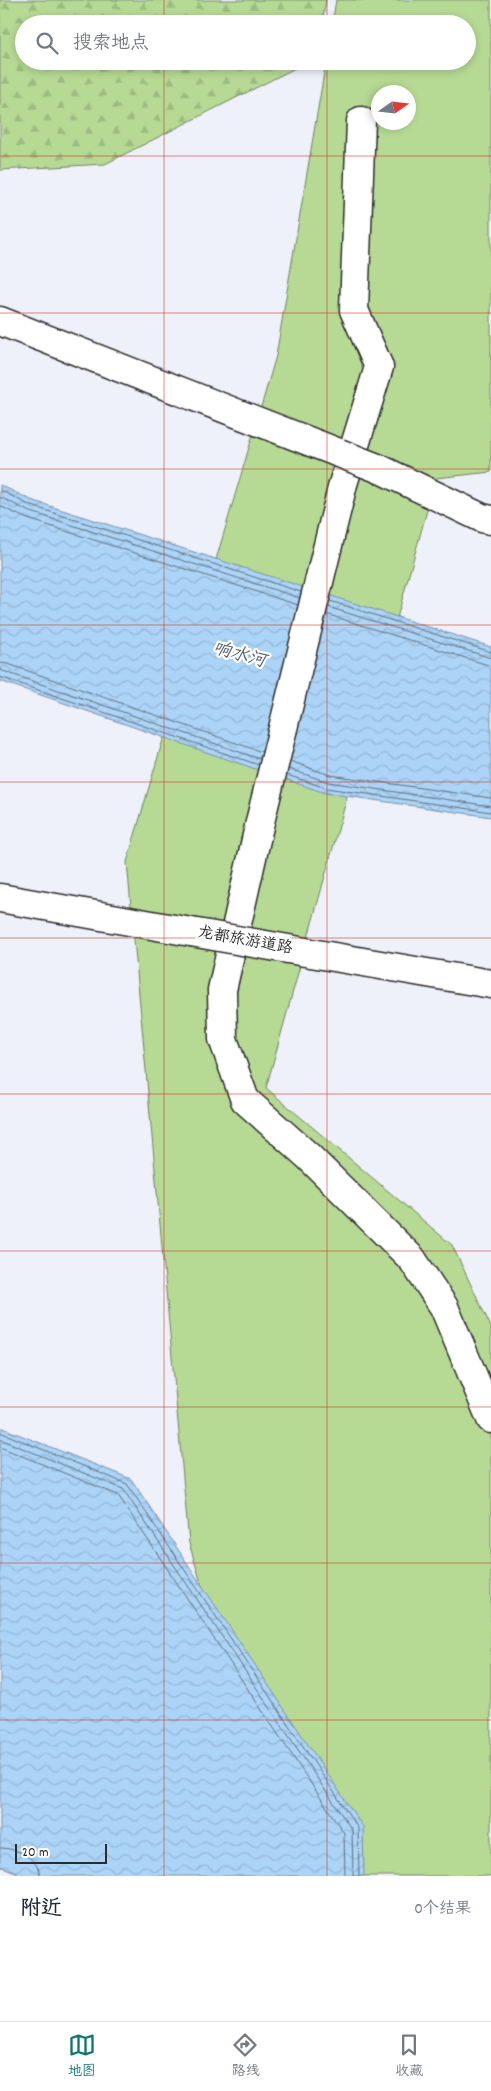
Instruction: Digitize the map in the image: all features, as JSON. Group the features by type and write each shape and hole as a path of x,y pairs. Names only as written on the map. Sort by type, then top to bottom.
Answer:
{"street":[{"path":"362,121 354,310 380,366 343,484 260,822 222,990 223,1039 245,1100 308,1156 412,1259 444,1307 491,1419"},
{"path":"0,321 380,469 482,518 491,520"},
{"name":"龙都旅游道路","path":"0,898 491,984"}],"green space":[{"path":"0,0 326,0 324,15 15,15 15,70 291,70 105,164 0,170"},
{"path":"336,0 491,0 491,472 436,478 266,1088 452,1245 491,1327 491,1876 289,1876 189,1543 127,862 276,356 324,70 476,70 476,15 334,15"}],"water":[{"name":"响水河","path":"0,485 31,500 491,647 491,817 325,793 0,681"},
{"path":"0,1427 131,1479 363,1827 364,1876 26,1876 0,1866"}]}
